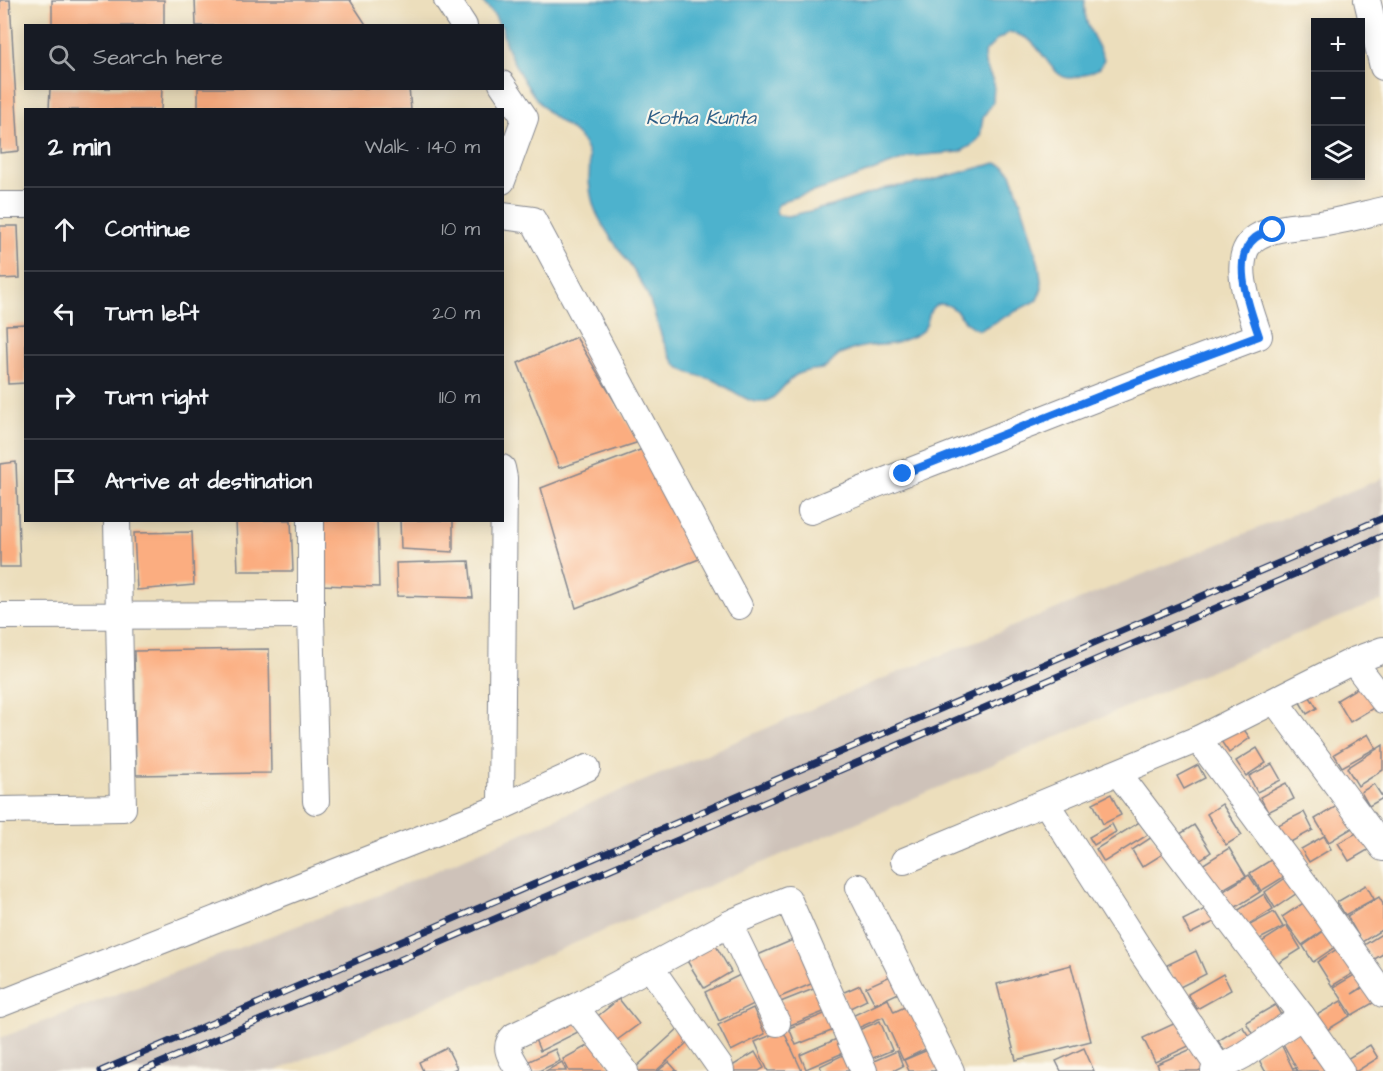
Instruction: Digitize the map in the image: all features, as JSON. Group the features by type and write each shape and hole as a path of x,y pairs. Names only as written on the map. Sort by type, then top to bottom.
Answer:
{"street":[{"path":"447,0 463,24"},
{"path":"1367,0 1383,67"},
{"path":"504,87 525,118 504,176"},
{"path":"0,206 24,205"},
{"path":"811,511 1143,379 1259,336 1249,305 1242,260 1247,247 1256,237 1273,230 1331,222 1383,210"},
{"path":"504,216 533,220 739,606"},
{"path":"0,810 123,808 117,522"},
{"path":"311,522 316,801"},
{"path":"501,807 504,522"},
{"path":"0,616 311,615"},
{"path":"904,861 1198,739 1353,661 1383,650"},
{"path":"1353,661 1383,700"},
{"path":"1275,701 1383,848"},
{"path":"1198,739 1383,994"},
{"path":"0,1004 501,807 586,768"},
{"path":"1118,773 1341,1071"},
{"path":"1046,803 1217,1070 1248,1063 1302,1016"},
{"path":"859,887 951,1071"},
{"path":"519,1071 508,1049 508,1044 514,1036 575,1007 729,924 786,899 789,900 864,1071"},
{"path":"729,924 777,1023"},
{"path":"650,967 721,1071"},
{"path":"575,1007 625,1071"}],"shaded area":[{"path":"1383,478 1383,600 1290,637 276,1071 0,1071 0,1038 376,896 872,683"}],"water":[{"name":"Kotha Kunta","path":"481,0 1085,0 1088,24 1104,59 1100,68 1076,77 1062,76 1033,43 1010,32 998,39 984,53 985,64 994,84 993,102 983,117 980,137 974,144 960,152 913,156 823,189 785,200 777,206 776,211 778,215 788,216 832,206 887,188 926,182 996,163 1004,166 1011,173 1026,218 1039,265 1042,288 1037,300 980,330 969,325 952,307 936,305 931,310 924,329 911,338 893,344 866,346 843,353 825,368 796,375 774,397 763,402 747,399 716,381 684,370 675,363 666,347 641,282 607,233 596,212 589,185 590,164 585,146 576,135 541,105 534,95 512,59 504,39 504,24 499,24 495,16"}],"building":[{"path":"0,0 10,0 19,151 0,153"},
{"path":"52,0 164,0 164,24 52,24"},
{"path":"195,0 350,0 366,24 196,24"},
{"path":"50,90 162,90 161,108 49,108"},
{"path":"198,90 409,90 411,108 198,108"},
{"path":"0,226 18,226 20,278 0,279"},
{"path":"24,324 24,383 8,384 6,325"},
{"path":"576,337 639,442 559,468 518,363"},
{"path":"648,447 704,557 576,608 541,488"},
{"path":"16,462 20,567 0,567 0,464"},
{"path":"236,522 291,522 293,571 238,571"},
{"path":"321,522 377,522 379,587 320,585"},
{"path":"400,522 453,522 453,552 401,549"},
{"path":"192,532 194,585 137,590 134,533"},
{"path":"469,561 473,598 397,596 396,563"},
{"path":"269,649 271,773 136,775 134,651"},
{"path":"1362,685 1375,707 1350,722 1337,700"},
{"path":"1308,694 1317,708 1307,714 1298,699"},
{"path":"1240,724 1250,738 1229,753 1219,738"},
{"path":"1368,734 1376,748 1342,767 1334,754"},
{"path":"1383,745 1383,770 1358,786 1347,768"},
{"path":"1257,748 1266,763 1246,776 1236,761"},
{"path":"1272,764 1281,780 1257,792 1249,776"},
{"path":"1198,765 1205,778 1184,789 1177,776"},
{"path":"1286,783 1294,799 1268,812 1260,797"},
{"path":"1374,784 1383,798 1369,806 1361,792"},
{"path":"1111,794 1121,815 1103,824 1093,803"},
{"path":"1222,804 1242,835 1226,845 1207,814"},
{"path":"1340,804 1354,827 1329,842 1315,819"},
{"path":"1304,812 1313,830 1287,844 1278,825"},
{"path":"1141,821 1149,834 1104,862 1096,849"},
{"path":"1112,824 1116,832 1094,845 1089,837"},
{"path":"1194,825 1211,852 1198,861 1180,834"},
{"path":"1362,830 1373,847 1349,861 1338,843"},
{"path":"1324,836 1331,849 1309,862 1301,849"},
{"path":"1152,837 1163,854 1142,867 1132,850"},
{"path":"1229,848 1246,876 1218,892 1202,865"},
{"path":"1279,855 1290,873 1261,891 1250,873"},
{"path":"1293,873 1303,889 1275,908 1265,892"},
{"path":"1249,875 1260,892 1233,909 1222,892"},
{"path":"1366,885 1374,899 1345,915 1337,902"},
{"path":"1264,894 1273,909 1246,926 1237,911"},
{"path":"1379,897 1383,904 1383,929 1362,942 1347,916"},
{"path":"1311,898 1330,926 1302,945 1282,917"},
{"path":"1211,906 1218,920 1190,934 1183,920"},
{"path":"1274,912 1283,927 1256,941 1248,926"},
{"path":"1287,926 1301,949 1274,966 1260,943"},
{"path":"1324,931 1335,947 1313,962 1303,946"},
{"path":"1383,933 1383,954 1373,960 1364,945"},
{"path":"800,937 818,981 771,1001 753,957"},
{"path":"712,939 731,972 704,988 684,956"},
{"path":"1343,945 1358,970 1332,986 1317,962"},
{"path":"1196,951 1206,974 1178,988 1167,965"},
{"path":"1071,965 1091,1041 1016,1060 997,984"},
{"path":"895,974 903,991 875,1004 866,987"},
{"path":"1223,974 1231,990 1197,1009 1188,994"},
{"path":"1356,974 1363,986 1352,994 1370,983 1380,999 1352,1015 1334,987"},
{"path":"740,975 754,1004 719,1021 705,992"},
{"path":"860,985 867,1000 848,1009 842,993"},
{"path":"821,986 831,1009 788,1026 778,1003"},
{"path":"619,999 639,1024 613,1043 594,1019"},
{"path":"888,999 894,1012 909,1005 928,1048 903,1060 883,1017 858,1028 852,1016"},
{"path":"1341,1001 1350,1016 1324,1032 1315,1016"},
{"path":"1275,1005 1284,1020 1254,1037 1246,1022"},
{"path":"753,1008 765,1034 731,1051 718,1025"},
{"path":"832,1011 839,1028 796,1045 789,1028"},
{"path":"573,1017 580,1031 540,1051 534,1037"},
{"path":"880,1021 892,1050 866,1061 854,1032"},
{"path":"1180,1021 1191,1045 1155,1062 1143,1038"},
{"path":"1242,1026 1251,1039 1227,1055 1218,1041"},
{"path":"1306,1026 1320,1053 1312,1058 1323,1052 1332,1071 1298,1071 1281,1040"},
{"path":"680,1027 691,1039 656,1071 636,1071 634,1069"},
{"path":"783,1030 802,1071 768,1071 755,1042"},
{"path":"839,1038 845,1052 806,1069 800,1055"},
{"path":"596,1041 611,1070 569,1071 563,1059"},
{"path":"1280,1042 1293,1069 1296,1068 1297,1071 1265,1071 1256,1054"},
{"path":"1370,1045 1378,1058 1357,1071 1352,1071 1345,1060"},
{"path":"935,1047 944,1067 934,1071 909,1071 904,1060"},
{"path":"1196,1047 1205,1068 1198,1071 1160,1071 1157,1064"},
{"path":"447,1048 457,1068 451,1071 423,1071 419,1062"},
{"path":"1084,1048 1094,1071 1061,1071 1056,1061"},
{"path":"555,1049 560,1061 539,1071 531,1071 527,1062"},
{"path":"897,1051 903,1066 893,1071 872,1071 869,1063"},
{"path":"755,1052 764,1068 759,1071 724,1071"},
{"path":"845,1054 851,1071 822,1071 820,1066"},
{"path":"562,1062 566,1071 546,1071"},
{"path":"669,1062 677,1071 658,1071"}],"railway":[{"path":"101,1071 1383,518"},
{"path":"142,1071 1383,536"}],"route":[{"path":"903,474 1143,379 1259,336 1249,305 1242,260 1247,247 1256,237 1273,230"}]}
